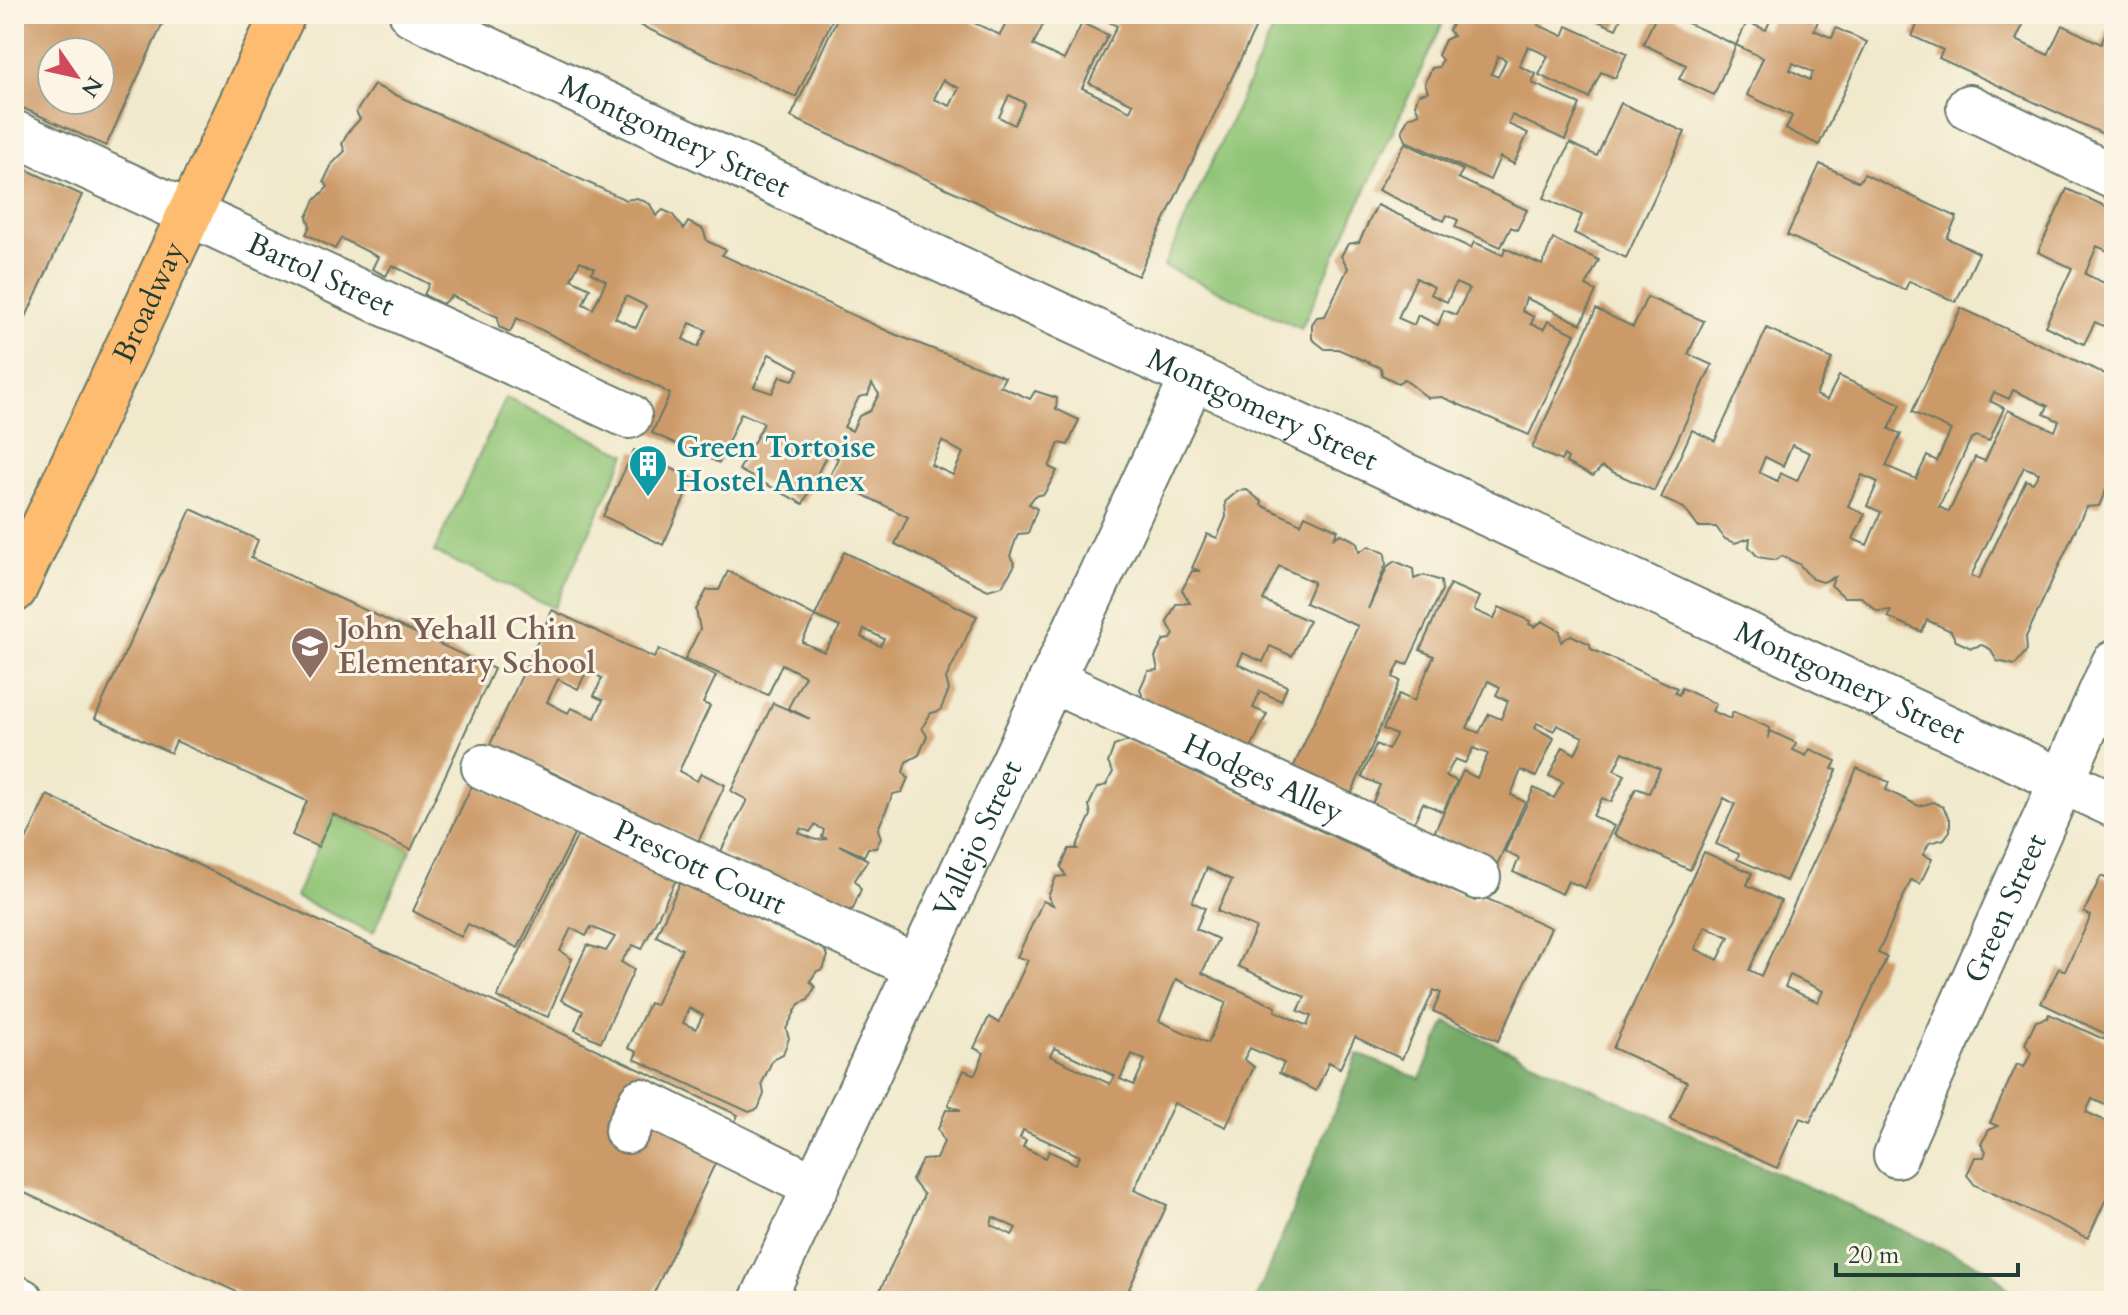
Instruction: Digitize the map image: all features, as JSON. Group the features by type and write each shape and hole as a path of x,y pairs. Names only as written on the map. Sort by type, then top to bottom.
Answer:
{"main road":[{"name":"Broadway","path":"14,590 25,539 189,216 283,14"}],"street":[{"name":"Montgomery Street","path":"412,14 2114,805"},
{"path":"1969,107 2114,177"},
{"name":"Bartol Street","path":"14,133 629,416"},
{"name":"Vallejo Street","path":"762,1301 1193,377"},
{"name":"Green Street","path":"1896,1155 2059,780 2114,663"},
{"name":"Hodges Alley","path":"1051,680 1478,877"},
{"name":"Prescott Court","path":"484,767 917,967"},
{"path":"627,1131 641,1101 816,1187"},
{"path":"14,1297 22,1301"}],"green space":[{"path":"1280,14 1447,14 1301,329 1164,266"},
{"path":"506,398 626,454 554,608 434,552"},
{"path":"333,814 411,850 373,933 295,897"},
{"path":"1446,1022 1990,1270 2020,1301 1255,1301 1358,1054 1420,1079"}],"building":[{"path":"14,14 167,14 106,146 40,116 116,116 116,36 36,36 36,114 14,104"},
{"path":"616,14 835,14 796,97"},
{"path":"839,14 974,14 970,21 1000,35 1011,14 1042,14 1047,17 1033,45 1064,60 1082,23 1108,35 1082,88 1130,111 1133,104 1089,83 1117,26 1107,21 1111,14 1262,14 1138,276 791,117","holes":["943,80 959,88 950,106 934,99","1009,95 1025,103 1014,125 999,117"]},
{"path":"1458,14 1543,14 1538,25 1563,36 1567,26 1627,53 1615,78 1601,72 1589,98 1539,75 1548,56 1528,46 1519,66 1536,74 1532,83 1580,104 1565,140 1512,115 1508,124 1528,133 1514,164 1500,157 1490,180 1406,141 1402,130 1408,118 1419,113 1415,104 1419,94 1428,92 1425,83 1432,68 1439,67 1442,60 1438,55 1445,40 1453,36 1449,30","holes":["1498,56 1506,60 1498,77 1491,74"]},
{"path":"1582,14 1623,14 1616,29"},
{"path":"1657,14 1668,14 1736,45 1714,95 1679,79 1686,65 1643,44"},
{"path":"1773,14 1821,14 1814,30 1832,38 1836,28 1867,42 1819,145 1786,129 1792,116 1747,95 1763,58 1736,45 1747,22 1766,30","holes":["1793,63 1813,72 1810,80 1790,70"]},
{"path":"1922,14 2028,14 2016,40 2048,55 2062,25 2101,44 2114,15 2114,139 1939,58 1943,50 1912,36"},
{"path":"374,85 626,200 637,198 650,204 656,216 663,210 672,214 684,229 688,222 703,229 707,241 726,250 722,255 894,334 1005,377 1000,386 1030,399 1035,391 1057,398 1056,409 1079,420 1068,445 1059,443 1049,467 1057,471 1044,494 1035,496 1029,504 1037,509 1028,533 1018,534 1010,556 1015,565 1002,586 988,590 895,544 908,517 829,478 838,458 827,454 803,504 739,470 764,423 741,413 719,463 652,433 670,394 660,388 517,318 510,332 499,327 498,317 452,296 442,304 424,295 429,284 392,265 386,276 372,269 378,257 341,238 335,249 306,234 310,226 307,217 315,200 328,187 324,181 332,164 345,151 342,144 348,132 360,119 356,112","holes":["580,261 595,268 591,273 606,281 593,309 583,304 590,288 571,279","626,296 646,306 636,328 615,318","690,323 706,330 698,347 683,339","769,354 799,369 793,380 780,376 772,393 754,387","872,384 879,394 870,411 859,416 852,431 844,427 859,397 868,395","942,441 963,453 953,475 931,465"]},
{"path":"1621,103 1685,132 1626,258 1574,233 1582,215 1544,198 1570,143 1597,156"},
{"path":"1405,143 1463,170 1458,178 1527,210 1517,230 1511,227 1501,247 1455,227 1458,220 1447,215 1444,221 1378,190"},
{"path":"14,164 82,195 14,343"},
{"path":"1820,164 1859,182 1864,174 1957,217 1947,238 1979,253 1956,302 1909,281 1905,290 1787,235"},
{"path":"2067,189 2114,210 2114,254 2097,246 2085,274 2104,283 2114,260 2114,331 2095,322 2084,344 2045,326 2072,268 2038,252"},
{"path":"1377,205 1471,248 1474,242 1503,255 1505,248 1542,265 1553,239 1599,260 1586,286 1596,291 1581,324 1526,298 1522,311 1534,317 1531,324 1544,329 1548,321 1575,334 1529,435 1442,397 1428,398 1404,379 1398,383 1382,375 1381,368 1338,349 1325,349 1312,339 1312,324 1317,317 1325,316 1348,268 1341,256 1348,244 1359,242","holes":["1416,278 1434,287 1430,294 1447,302 1456,283 1469,289 1456,315 1444,310 1438,325 1418,315 1414,325 1398,318"]},
{"path":"1647,297 1704,321 1688,354 1712,365 1654,491 1602,467 1593,476 1566,463 1568,458 1564,455 1561,461 1532,448 1596,309 1633,327"},
{"path":"1961,308 2114,378 2114,458 2111,457 2114,472 2099,506 2086,507 2026,637 2027,650 2015,665 1997,661 1990,649 1982,645 1971,648 1956,641 1951,631 1927,620 1922,632 1888,617 1891,610 1877,611 1861,597 1844,597 1831,585 1835,577 1823,582 1812,579 1799,564 1782,556 1776,560 1758,557 1749,547 1750,538 1735,543 1725,539 1716,527 1698,527 1684,508 1661,498 1692,430 1715,441 1767,328 1832,359 1816,395 1827,400 1839,376 1901,404 1889,429 1901,434 1886,466 1916,479 1927,456 1937,461 1951,430 1912,412","holes":["2013,390 2048,406 2044,414 2059,421 2055,431 2008,410 1985,461 1975,457 1949,512 1939,507 1971,439 1976,436 1989,441 2004,408 1990,401 1994,392 2009,399","1792,445 1810,453 1797,481 1780,473 1777,481 1759,472 1765,457 1783,466","2024,467 2039,473 2033,483 2026,480 1979,579 1971,576","1862,475 1878,482 1867,506 1881,512 1867,545 1853,539 1865,514 1848,506"]},
{"name":"Green Tortoise Hostel Annex","path":"634,450 693,479 663,545 603,516"},
{"path":"1247,490 1262,502 1261,505 1301,524 1305,515 1338,530 1334,538 1341,534 1357,542 1359,552 1369,546 1385,553 1386,564 1368,609 1388,566 1395,561 1413,569 1414,579 1424,575 1441,581 1442,590 1407,665 1400,662 1393,677 1400,681 1350,797 1292,770 1358,626 1305,603 1314,582 1279,566 1263,600 1309,621 1292,656 1270,646 1263,662 1243,653 1238,664 1287,686 1281,701 1260,691 1253,708 1267,714 1251,748 1144,700 1140,689 1148,671 1158,670 1155,657 1164,640 1171,639 1174,634 1167,622 1176,604 1190,603 1182,590 1192,571 1200,571 1192,568 1207,534 1217,538 1226,517 1225,502 1238,491"},
{"path":"191,509 258,540 251,558 494,669 411,850 333,814 318,847 292,835 307,801 176,741 171,753 95,718"},
{"path":"844,552 977,616 946,678 949,690 940,711 931,713 922,728 927,736 919,755 906,762 903,772 908,778 902,792 893,794 878,829 881,838 876,848 868,848 864,856 839,845 868,860 855,880 861,889 853,909 844,912 720,853 747,800 731,791 773,703 810,719 788,708 805,676 782,664 768,695 685,659 700,629 696,610 707,590 719,590 728,571 815,616","holes":["815,616 840,627 824,652 802,642","864,629 884,639 880,646 861,637","815,825 824,830 822,837 827,839 816,840 799,833 801,828 810,832"]},
{"path":"1450,584 1480,597 1474,610 1494,619 1499,607 1530,621 1529,624 1535,627 1542,621 1560,631 1561,642 1571,635 1590,644 1591,649 1677,688 1675,693 1679,695 1682,688 1716,704 1712,711 1730,719 1733,712 1770,728 1768,739 1771,731 1796,743 1793,750 1806,756 1810,749 1836,761 1832,769 1837,770 1786,881 1737,859 1739,854 1716,844 1735,804 1724,798 1690,870 1614,835 1636,788 1649,793 1660,769 1623,752 1614,770 1625,775 1611,802 1602,798 1593,816 1614,826 1585,888 1568,881 1562,894 1513,872 1519,859 1505,851 1534,788 1554,798 1563,782 1549,776 1563,747 1575,754 1583,737 1557,725 1554,731 1537,723 1535,728 1554,738 1536,777 1521,770 1511,795 1525,802 1497,865 1433,835 1463,771 1477,778 1488,754 1473,748 1465,763 1455,759 1446,776 1457,781 1443,812 1423,803 1413,825 1371,806 1380,785 1362,777 1376,744 1388,750 1396,735 1383,729 1399,694 1414,701 1434,656 1420,650","holes":["1488,681 1500,687 1496,695 1508,701 1501,719 1489,714 1479,733 1467,728"]},
{"path":"552,610 654,658 659,649 716,676 703,703 710,706 679,771 697,781 701,773 725,785 698,842 543,768 539,773 488,749","holes":["587,670 602,678 594,696 603,700 595,718 571,708 568,713 547,702 558,679 578,689"]},
{"path":"1128,741 1414,874 1476,901 1479,895 1551,928 1498,1041 1433,1011 1441,993 1434,990 1402,1059 1355,1037 1340,1068 1329,1062 1316,1091 1279,1073 1284,1063 1250,1048 1244,1059 1254,1067 1226,1127 1174,1103 1134,1190 1167,1205 1129,1289 1154,1301 875,1301 924,1195 912,1180 922,1160 936,1159 944,1142 938,1129 946,1110 961,1110 948,1105 964,1070 975,1075 984,1053 974,1048 989,1017 999,1023 1028,960 1017,957 1043,901 1053,905 1048,897 1056,877 1066,876 1061,867 1069,849 1079,849 1076,848 1091,815 1089,805 1097,788 1106,785 1113,772 1108,763 1114,746","holes":["1207,868 1232,880 1217,911 1256,928 1238,966 1305,997 1298,1011 1311,1016 1307,1026 1275,1011 1276,1007 1202,973 1218,939 1196,929 1205,908 1192,902","1176,979 1226,1003 1208,1043 1159,1021","1054,1048 1115,1076 1110,1084 1050,1056","1132,1054 1145,1060 1134,1085 1120,1079","1023,1130 1080,1156 1076,1164 1049,1151 1046,1158 1023,1147 1026,1140 1020,1138","993,1217 1016,1228 1012,1235 991,1225"]},
{"path":"1857,768 1889,782 1886,790 1919,806 1934,802 1943,807 1950,820 1950,831 1944,839 1929,843 1923,855 1932,859 1920,884 1911,880 1878,953 1887,957 1858,1021 1810,1122 1800,1118 1777,1168 1670,1119 1687,1082 1613,1048 1704,852 1752,873 1747,885 1781,901 1749,970 1761,976","holes":["1705,926 1729,937 1718,960 1695,949","1790,975 1823,991 1818,1002 1785,987"]},
{"path":"473,783 576,831 518,948 468,924 461,937 413,911"},
{"path":"47,795 738,1115 650,1301 256,1301 14,1188 14,866"},
{"path":"578,835 677,878 642,949 633,945 621,962 634,970 601,1042 575,1030 583,1011 561,1000 587,945 606,951 615,937 591,927 586,936 571,928 560,951 572,959 548,1017 497,997"},
{"path":"2101,876 2114,882 2114,1038 2041,1003 2059,968 2065,971 2091,916 2084,912"},
{"path":"680,883 823,948 828,956 823,969 817,971 810,981 815,987 808,1000 799,1004 786,1029 789,1038 783,1054 773,1059 762,1083 764,1094 758,1109 749,1112 634,1059 637,1052 628,1048 649,1003 655,1005 682,949 656,936","holes":["689,1008 703,1015 696,1029 683,1023"]},
{"path":"2049,1014 2114,1044 2114,1109 2092,1099 2086,1112 2114,1125 2114,1182 2088,1238 1975,1185 1967,1175 1975,1157 1984,1157 1986,1151 1981,1144 1989,1130 1998,1126 1990,1123 2017,1064 2024,1067 2031,1053 2025,1044 2036,1021 2047,1018"}],"place":[{"name":"Green Tortoise Hostel Annex","path":"648,498"},
{"name":"John Yehall Chin Elementary School","path":"310,680"}]}
